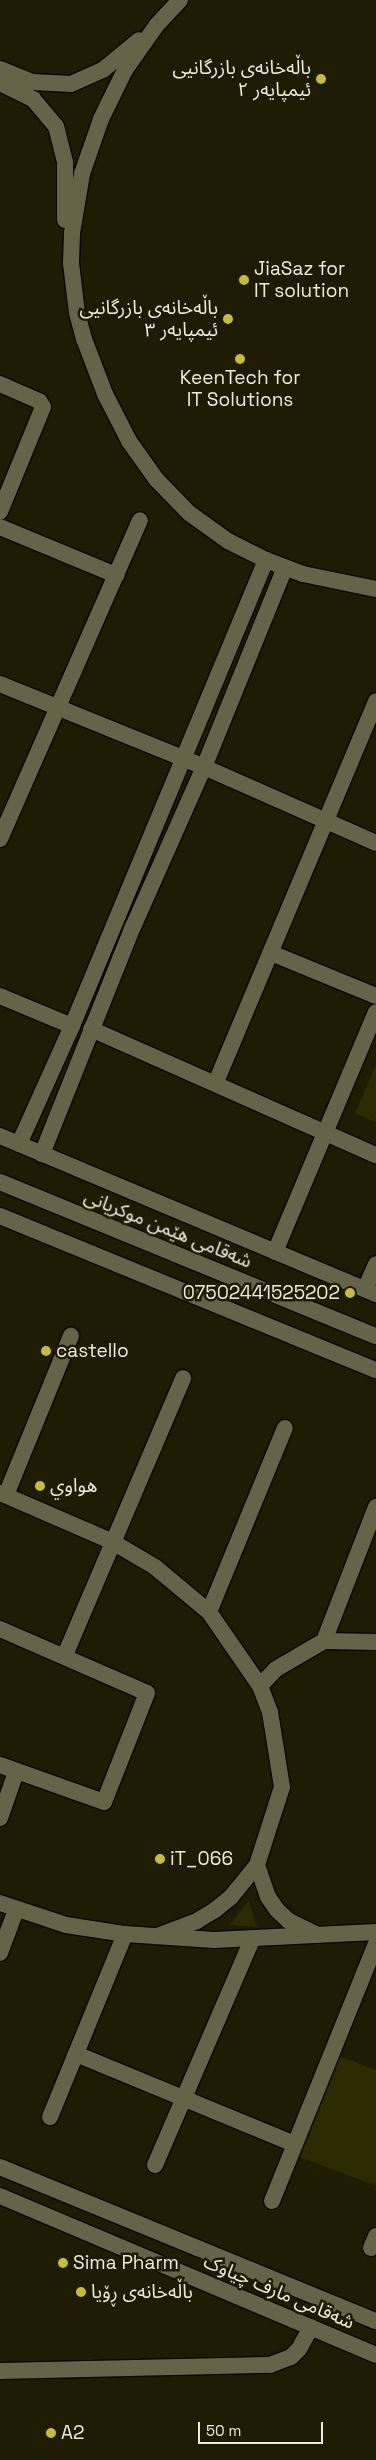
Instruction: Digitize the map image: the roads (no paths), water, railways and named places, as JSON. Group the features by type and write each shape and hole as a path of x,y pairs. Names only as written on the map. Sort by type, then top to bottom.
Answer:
{"street":[{"path":"0,69 46,84 77,82 104,70 156,26 180,0"},
{"path":"71,263 76,204 91,146 116,87 156,26"},
{"path":"0,83 32,99 49,116 58,131 65,162 65,226 77,313 93,367 117,420 137,454 156,479 189,513 228,541 285,568 376,589"},
{"path":"0,384 39,400 43,408 0,512"},
{"path":"0,838 140,520"},
{"path":"0,527 116,575"},
{"path":"19,1144 72,1026 185,759 266,560"},
{"path":"42,1154 285,568"},
{"path":"247,608 265,616"},
{"path":"0,684 204,767 376,843"},
{"path":"216,1082 376,701"},
{"path":"271,953 376,996"},
{"path":"0,996 72,1026"},
{"path":"275,1252 376,1012"},
{"path":"92,1030 216,1082 376,1155"},
{"path":"0,1136 371,1292 376,1264"},
{"name":"شەقامی هێمن موکریانی","path":"0,1182 376,1336"},
{"path":"0,1216 376,1370"},
{"path":"71,1336 3,1494 111,1541 155,1567 209,1612 260,1686 278,1745 282,1787 257,1866 231,1897 215,1910 197,1921 157,1936"},
{"path":"64,1654 111,1541 183,1378"},
{"path":"209,1612 285,1428"},
{"path":"324,1641 376,1507"},
{"path":"0,1629 64,1654 147,1693 104,1802 0,1765"},
{"path":"260,1686 276,1669 324,1641 376,1642"},
{"path":"0,1818 16,1772"},
{"path":"257,1866 268,1896 277,1910 303,1930 318,1935"},
{"path":"0,1903 16,1910 66,1925 126,1934 252,1940 376,1932"},
{"path":"0,1953 16,1910"},
{"path":"50,2118 126,1934"},
{"path":"155,2165 252,1940"},
{"path":"272,2201 376,1943"},
{"path":"76,2054 294,2144"},
{"name":"شەقامی مارف چیاوک","path":"0,2167 376,2321"},
{"path":"3,2197 15,2174"},
{"name":"شەقامی مارف چیاوک","path":"3,2197 376,2354"},
{"path":"0,2371 270,2365 291,2357 299,2349 311,2327"}],"place":[{"name":"باڵەخانەی بازرگانیی ئیمپایەر ٢","path":"321,79"},
{"name":"JiaSaz for IT solution","path":"244,280"},
{"name":"باڵەخانەی بازرگانیی ئیمپایەر ٣","path":"228,319"},
{"name":"KeenTech for IT Solutions","path":"240,359"},
{"name":"07502441525202","path":"350,1293"},
{"name":"castello","path":"46,1351"},
{"name":"هواوي","path":"40,1486"},
{"name":"iT_066","path":"160,1859"},
{"name":"Sima Pharm","path":"63,2263"},
{"name":"باڵەخانەی ڕۆیا","path":"81,2292"},
{"name":"A2","path":"51,2433"}]}
